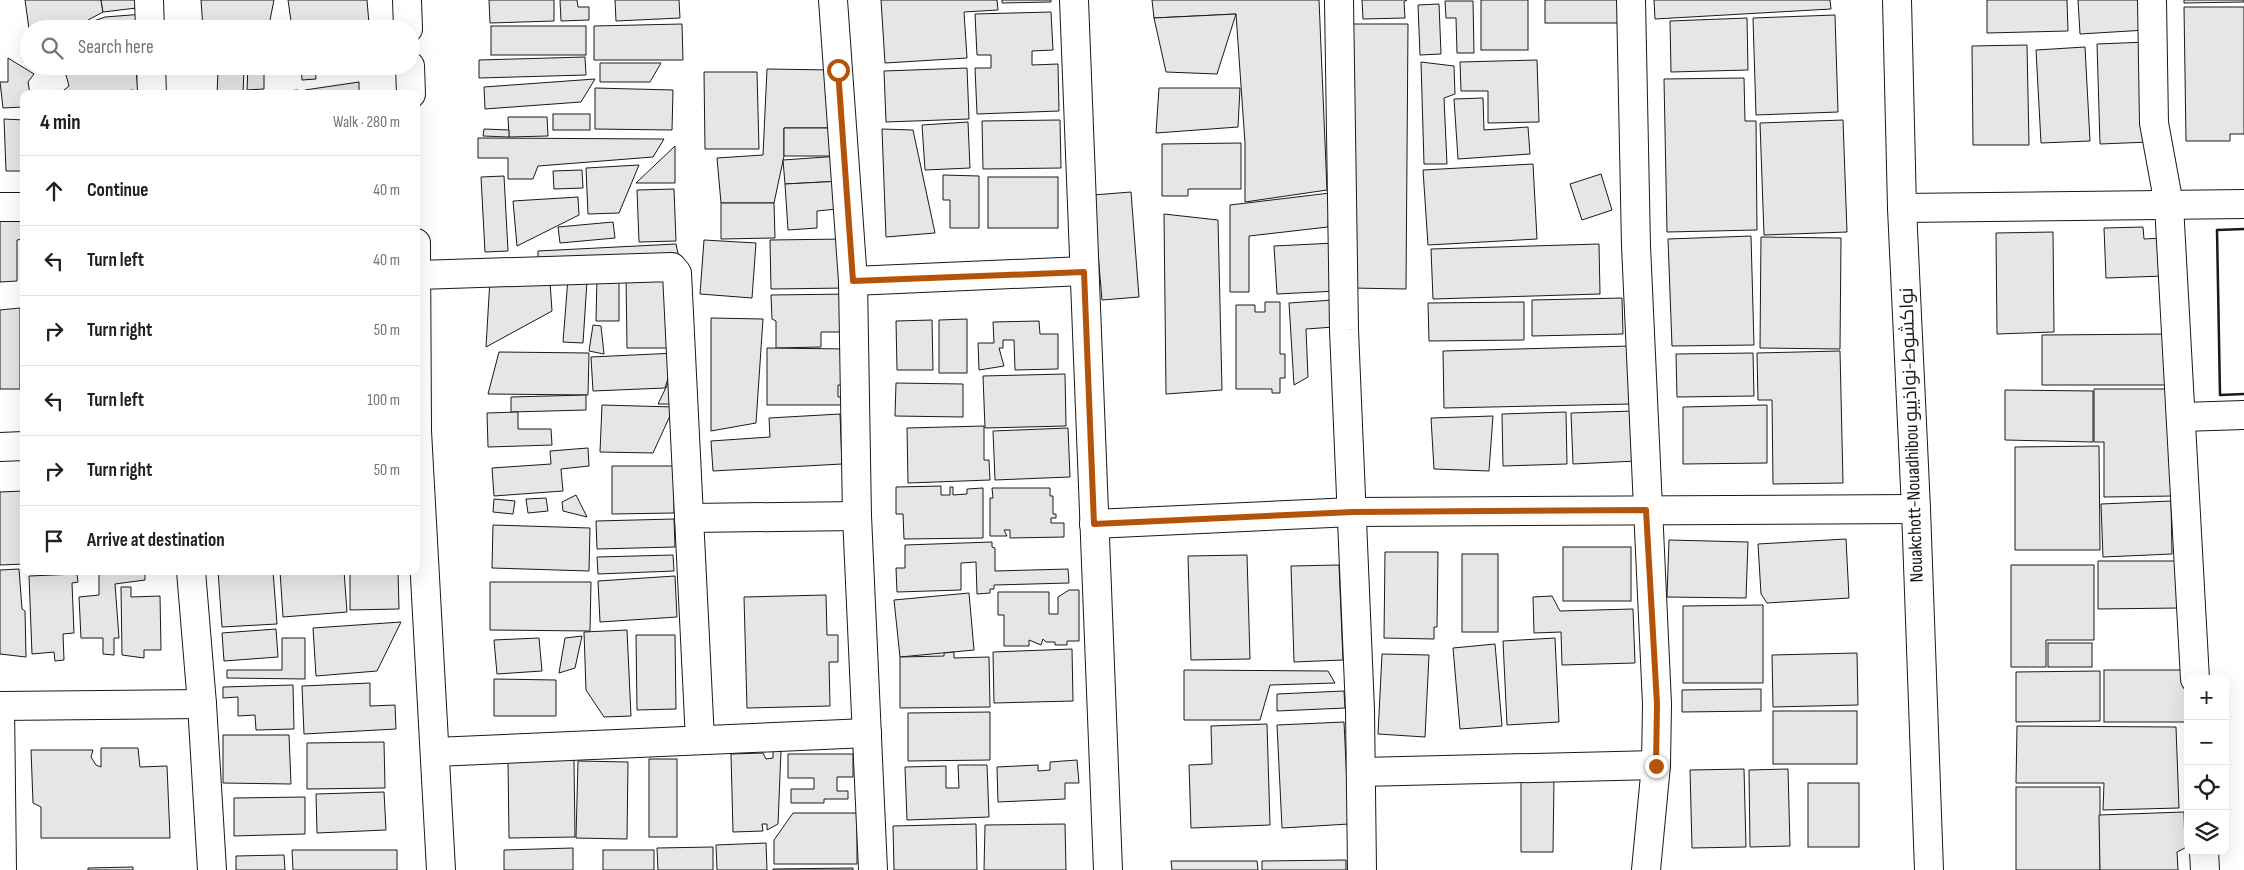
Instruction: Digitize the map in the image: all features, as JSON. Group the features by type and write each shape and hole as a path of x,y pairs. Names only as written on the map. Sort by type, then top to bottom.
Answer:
{"main road":[{"path":"149,0 150,20"},
{"path":"407,0 408,20"},
{"path":"834,0 853,281 857,516 873,870"},
{"path":"1074,0 1108,870"},
{"path":"1339,0 1344,330 1353,512 1362,870"},
{"path":"1631,0 1636,246 1646,510 1657,704 1656,766 1646,870"},
{"name":"Nouakchott-Nouadhibou نواكشوط-نواذيبو","path":"1897,0 1902,208 1916,509 1929,870"},
{"path":"2152,0 2154,123 2169,204 2195,675"},
{"path":"151,75 152,90"},
{"path":"410,75 410,90"},
{"path":"1902,208 2244,204"},
{"path":"0,208 20,207"},
{"path":"420,275 672,267 676,271 700,740"},
{"path":"853,281 1084,272"},
{"path":"2182,417 2244,414"},
{"path":"0,447 20,446"},
{"path":"420,499 441,870"},
{"path":"1094,524 1353,512 1916,509"},
{"path":"689,518 857,516"},
{"path":"191,575 202,704 212,870"},
{"path":"2,870 0,706 202,704"},
{"path":"435,752 867,733"},
{"path":"1361,772 1656,766"},
{"path":"2204,855 2205,870"}],"building":[{"path":"25,0 101,0 103,12 88,20 28,20"},
{"path":"101,0 144,0 145,7 103,12"},
{"path":"201,0 274,0 270,20 202,20"},
{"path":"288,0 367,0 369,20 291,20"},
{"path":"489,0 554,0 554,21 490,23"},
{"path":"560,0 577,0 578,7 589,7 589,20 561,21"},
{"path":"615,0 679,0 680,18 616,21"},
{"path":"881,0 997,0 998,10 964,12 967,58 885,63"},
{"path":"1002,0 1051,0 1051,2 1002,3"},
{"path":"1152,0 1319,0 1327,190 1245,202 1245,143 1236,14 1154,18"},
{"path":"1362,0 1407,0 1404,2 1405,18 1363,19"},
{"path":"1481,0 1528,0 1528,50 1481,50"},
{"path":"1545,0 1622,0 1622,23 1545,23"},
{"path":"1654,0 1830,0 1831,9 1655,19"},
{"path":"1987,0 2067,0 2068,31 1987,33"},
{"path":"2078,0 2144,0 2146,30 2080,34"},
{"path":"2184,0 2244,0 2244,2 2184,3"},
{"path":"1445,1 1473,1 1474,53 1457,53 1456,18 1446,18"},
{"path":"1439,4 1441,54 1420,55 1418,5"},
{"path":"2184,7 2244,7 2244,134 2230,134 2230,141 2186,141"},
{"path":"1051,12 1053,50 1032,51 1032,65 1058,64 1059,111 977,114 975,68 991,68 991,55 977,55 975,14"},
{"path":"144,14 144,20 97,20 105,17"},
{"path":"1236,14 1217,74 1166,72 1154,18"},
{"path":"1835,15 1838,112 1756,115 1753,18"},
{"path":"1747,18 1748,70 1671,72 1670,21"},
{"path":"682,24 683,60 594,60 594,26"},
{"path":"1353,24 1408,24 1406,289 1352,288"},
{"path":"491,26 586,26 586,55 491,55"},
{"path":"2147,42 2150,142 2100,144 2097,44"},
{"path":"2027,45 2029,145 1973,145 1972,46"},
{"path":"2085,47 2090,141 2041,143 2036,50"},
{"path":"585,57 586,75 479,78 479,60"},
{"path":"8,58 20,65 20,75 33,75 28,82 29,90 20,90 20,107 3,108 0,82 8,82"},
{"path":"1537,60 1539,122 1488,123 1488,91 1461,91 1460,62"},
{"path":"1421,62 1454,66 1455,94 1444,98 1447,164 1424,164"},
{"path":"600,63 661,63 650,82 600,82"},
{"path":"967,68 969,119 886,122 884,71"},
{"path":"767,69 832,70 839,128 784,128 784,156 774,203 721,203 717,158 763,155"},
{"path":"704,72 757,72 759,149 705,149"},
{"path":"66,75 137,75 138,90 64,90 69,86"},
{"path":"218,75 244,75 243,90 217,90"},
{"path":"248,75 264,75 264,89 247,90"},
{"path":"302,75 316,75 316,79 302,80"},
{"path":"1744,78 1745,121 1756,121 1757,230 1667,232 1664,79"},
{"path":"595,79 581,102 485,109 484,87"},
{"path":"359,82 359,90 305,90"},
{"path":"595,88 673,90 672,130 595,129"},
{"path":"1159,88 1240,88 1238,127 1156,133"},
{"path":"1483,98 1484,130 1528,127 1530,154 1458,159 1454,99"},
{"path":"553,114 590,114 590,130 553,130"},
{"path":"508,117 547,117 548,136 509,137"},
{"path":"4,119 20,120 20,171 6,171"},
{"path":"1060,120 1061,168 983,169 982,121"},
{"path":"1843,120 1847,232 1764,235 1760,123"},
{"path":"968,122 970,168 925,170 922,125"},
{"path":"784,128 839,128 840,156 784,156"},
{"path":"484,129 509,130 509,137 483,136"},
{"path":"882,129 913,130 935,233 886,237"},
{"path":"478,138 664,139 653,157 538,166 533,179 508,179 508,158 478,158"},
{"path":"1241,143 1241,189 1188,189 1188,196 1162,196 1162,144"},
{"path":"675,146 675,183 636,183"},
{"path":"840,156 842,181 785,184 783,160"},
{"path":"1533,164 1537,239 1428,245 1423,170"},
{"path":"639,165 619,213 588,214 586,168"},
{"path":"582,170 583,188 554,189 553,171"},
{"path":"1601,174 1612,210 1582,220 1570,184"},
{"path":"943,175 979,176 979,228 950,228 950,200 943,200"},
{"path":"504,176 508,251 485,252 481,177"},
{"path":"988,177 1058,177 1058,228 988,228"},
{"path":"842,181 837,209 817,211 817,228 788,230 785,184"},
{"path":"674,189 676,241 639,242 637,190"},
{"path":"1131,192 1139,297 1102,300 1093,195"},
{"path":"1330,193 1328,227 1249,236 1249,292 1230,292 1230,205"},
{"path":"578,197 579,215 517,246 513,201"},
{"path":"721,203 774,203 775,238 721,239"},
{"path":"1164,214 1218,220 1222,390 1166,394"},
{"path":"0,220 20,220 20,240 17,240 17,281 0,282"},
{"path":"613,222 615,238 560,243 558,227"},
{"path":"2143,227 2144,239 2162,238 2164,276 2106,278 2104,228"},
{"path":"2053,232 2054,332 1997,334 1996,233"},
{"path":"1751,236 1754,345 1672,346 1668,239"},
{"path":"1761,237 1841,238 1840,349 1760,348"},
{"path":"845,239 847,288 771,289 770,240"},
{"path":"704,240 756,243 752,298 700,294"},
{"path":"1335,243 1338,291 1277,294 1274,246"},
{"path":"676,244 679,258 538,264 538,251"},
{"path":"1599,244 1600,294 1433,299 1431,249"},
{"path":"549,267 552,311 486,347 490,279"},
{"path":"626,275 672,275 673,348 627,348"},
{"path":"597,276 619,276 619,321 596,321"},
{"path":"568,278 587,281 583,343 563,342"},
{"path":"851,294 852,343 840,343 840,332 821,332 821,347 776,348 776,321 772,319 771,295"},
{"path":"1622,298 1623,334 1532,336 1532,300"},
{"path":"1333,300 1334,327 1306,329 1308,377 1294,385 1289,303"},
{"path":"1265,302 1280,302 1280,354 1285,354 1285,378 1280,378 1280,393 1272,393 1272,389 1236,389 1236,305 1255,305 1255,312 1265,312"},
{"path":"1524,302 1524,340 1429,341 1428,303"},
{"path":"20,308 20,389 0,389 0,310"},
{"path":"711,318 763,319 756,423 711,431"},
{"path":"967,319 967,373 939,373 939,320"},
{"path":"932,320 933,370 897,370 896,321"},
{"path":"1039,321 1040,334 1058,334 1058,369 1015,370 1014,340 1003,340 1003,348 999,348 1004,366 979,370 978,343 994,343 993,322"},
{"path":"593,325 601,326 604,354 589,351"},
{"path":"2168,334 2168,385 2042,385 2042,335"},
{"path":"1630,346 1631,404 1444,408 1443,351"},
{"path":"767,348 849,349 849,385 838,385 838,397 849,397 849,405 767,405"},
{"path":"1840,351 1843,483 1773,484 1772,400 1758,400 1757,353"},
{"path":"499,352 589,353 588,395 488,394"},
{"path":"676,353 665,388 593,391 591,357"},
{"path":"1753,353 1754,396 1677,397 1676,354"},
{"path":"1065,374 1066,426 985,428 983,376"},
{"path":"672,375 676,404 658,404"},
{"path":"896,383 963,384 963,417 895,416"},
{"path":"2094,389 2173,389 2173,496 2104,497 2104,442 2094,442"},
{"path":"2005,390 2093,391 2093,442 2005,440"},
{"path":"586,395 586,410 511,412 511,397"},
{"path":"602,405 674,407 653,453 600,452"},
{"path":"1767,405 1767,463 1683,464 1683,407"},
{"path":"1634,411 1637,461 1573,464 1571,413"},
{"path":"518,412 518,429 551,429 552,445 488,447 487,413"},
{"path":"1566,412 1567,464 1503,466 1502,414"},
{"path":"840,414 842,464 713,471 711,441 770,437 769,418"},
{"path":"1493,416 1489,471 1434,469 1431,418"},
{"path":"984,426 984,460 989,460 990,480 908,483 907,428"},
{"path":"1068,428 1070,477 995,480 993,431"},
{"path":"2099,446 2100,550 2015,550 2015,447"},
{"path":"588,448 589,466 561,469 563,491 494,496 492,468 551,464 550,451"},
{"path":"612,466 674,466 674,513 612,514"},
{"path":"941,486 941,495 950,495 950,487 953,487 953,495 967,494 967,489 983,488 983,538 904,539 903,514 896,514 896,487"},
{"path":"992,488 1050,488 1050,496 1053,496 1053,514 1056,514 1056,518 1051,518 1051,523 1064,523 1064,537 1010,538 1010,530 1004,530 1007,536 990,536 990,498 993,498"},
{"path":"20,491 20,564 0,565 0,492"},
{"path":"576,495 587,517 563,511 562,502"},
{"path":"546,498 548,511 528,513 526,499"},
{"path":"494,499 515,501 513,514 493,512"},
{"path":"2171,501 2172,554 2103,557 2101,504"},
{"path":"674,519 675,547 597,549 596,521"},
{"path":"493,525 590,528 589,571 492,568"},
{"path":"1846,539 1849,598 1767,603 1761,594 1758,544"},
{"path":"1669,540 1748,542 1746,598 1667,597"},
{"path":"992,542 992,547 995,548 995,571 1068,569 1069,583 994,585 994,589 990,589 990,593 977,594 976,562 961,563 961,590 897,592 896,568 905,568 905,545"},
{"path":"1563,547 1631,547 1631,601 1563,601"},
{"path":"1385,552 1438,552 1437,627 1434,627 1434,639 1384,638"},
{"path":"1462,554 1498,554 1498,632 1462,632"},
{"path":"673,555 674,571 598,574 597,557"},
{"path":"1247,555 1250,659 1191,660 1188,556"},
{"path":"2098,561 2179,561 2179,608 2098,609"},
{"path":"1339,565 1343,660 1294,662 1291,566"},
{"path":"2011,565 2094,565 2094,640 2046,640 2046,667 2011,667"},
{"path":"19,569 22,609 25,611 26,657 0,654 0,570"},
{"path":"77,575 78,582 72,583 74,633 63,634 64,660 55,661 54,652 32,654 29,576"},
{"path":"99,575 145,575 145,580 115,584 119,638 114,638 114,655 103,654 103,638 81,638 79,597 99,595"},
{"path":"218,575 273,575 277,624 222,627"},
{"path":"280,575 344,575 347,612 283,617"},
{"path":"350,575 398,575 399,609 350,610"},
{"path":"675,576 677,617 600,622 598,581"},
{"path":"490,582 591,582 590,631 490,630"},
{"path":"121,587 131,587 131,597 160,596 161,650 144,650 144,658 122,655"},
{"path":"1069,590 1079,590 1079,641 1067,641 1067,645 1055,645 1055,642 1046,642 1043,639 1041,645 1029,640 1029,646 1004,646 1004,615 998,615 998,592 1049,592 1049,614 1058,614 1058,597"},
{"path":"969,593 974,650 900,657 894,600"},
{"path":"826,595 827,635 838,635 838,662 829,662 830,706 747,708 744,597"},
{"path":"1552,596 1560,611 1633,609 1635,663 1562,665 1561,632 1534,633 1533,597"},
{"path":"1763,605 1763,683 1683,683 1683,606"},
{"path":"401,622 377,671 316,676 313,628"},
{"path":"276,629 278,657 224,661 222,633"},
{"path":"627,630 631,716 604,717 586,690 584,632"},
{"path":"636,635 675,635 676,709 637,710"},
{"path":"582,636 575,668 559,673 565,638"},
{"path":"282,638 305,638 305,679 227,678 227,670 282,670"},
{"path":"539,638 542,671 497,674 494,640"},
{"path":"1555,638 1559,722 1507,725 1503,641"},
{"path":"2048,643 2092,643 2092,667 2048,667"},
{"path":"1495,644 1502,726 1460,729 1453,648"},
{"path":"1072,649 1073,701 994,703 993,652"},
{"path":"954,652 954,658 989,657 990,707 900,708 900,657 944,656 944,653"},
{"path":"1857,653 1858,705 1773,707 1772,655"},
{"path":"1382,654 1429,655 1425,737 1378,734"},
{"path":"1184,670 1328,671 1335,683 1270,685 1260,720 1184,720"},
{"path":"2104,670 2187,670 2187,675 2184,675 2184,722 2104,722"},
{"path":"2100,671 2100,721 2016,722 2016,672"},
{"path":"494,679 556,680 556,716 494,716"},
{"path":"370,683 370,706 395,705 396,729 304,734 302,686"},
{"path":"293,685 294,729 256,730 255,715 238,716 238,697 223,698 223,687"},
{"path":"1761,689 1761,711 1682,712 1682,690"},
{"path":"1344,691 1345,708 1277,711 1277,694"},
{"path":"1773,711 1857,711 1857,764 1773,764"},
{"path":"990,712 990,760 908,761 908,713"},
{"path":"1344,722 1349,824 1282,828 1277,725"},
{"path":"1267,724 1270,825 1191,828 1189,765 1212,764 1211,726"},
{"path":"2017,726 2176,727 2179,808 2103,810 2104,783 2016,783"},
{"path":"223,735 289,735 291,784 223,783"},
{"path":"384,742 385,788 307,789 307,743"},
{"path":"101,748 138,748 140,767 167,766 170,838 41,838 41,807 33,803 31,750 93,750 91,757 96,765 101,767"},
{"path":"773,751 781,751 778,824 767,830 767,824 762,824 763,831 733,832 731,754 763,753 766,759 773,758"},
{"path":"788,754 853,754 853,777 837,777 837,791 848,791 848,799 824,799 824,803 791,803 791,789 814,789 814,778 788,778"},
{"path":"649,759 677,759 677,837 649,837"},
{"path":"574,760 575,837 509,838 508,761"},
{"path":"1077,760 1079,783 1065,783 1065,799 998,802 997,767 1038,765 1038,771 1050,770 1050,762"},
{"path":"578,761 628,762 627,839 576,838"},
{"path":"958,765 987,765 989,817 907,820 905,767 946,766 946,788 959,788"},
{"path":"1744,769 1746,847 1692,848 1690,770"},
{"path":"1788,769 1790,846 1750,847 1749,770"},
{"path":"1521,777 1554,778 1553,852 1521,852"},
{"path":"1808,783 1859,783 1859,847 1808,847"},
{"path":"2016,787 2100,787 2100,870 2016,870"},
{"path":"384,792 386,830 317,833 316,794"},
{"path":"305,797 305,834 234,836 234,798"},
{"path":"2184,812 2184,848 2177,852 2178,870 2100,870 2099,815"},
{"path":"793,813 857,813 857,864 774,864 774,840"},
{"path":"976,824 977,870 894,870 893,826"},
{"path":"1065,824 1066,870 984,870 985,825"},
{"path":"766,843 767,870 717,870 716,845"},
{"path":"713,847 713,870 658,870 657,848"},
{"path":"573,848 573,870 504,870 504,850"},
{"path":"292,850 397,850 397,870 293,870"},
{"path":"603,850 654,850 654,870 603,870"},
{"path":"284,855 285,870 236,870 236,856"},
{"path":"1346,860 1346,870 1262,870 1262,861"},
{"path":"1171,861 1257,861 1258,870 1172,870"},
{"path":"133,867 133,870 88,870 88,868"},
{"path":"853,868 853,870 773,870 773,869"}],"wall":[{"path":"2244,229 2217,230 2220,395 2244,394"}],"route":[{"path":"838,70 853,281 1084,272 1094,524 1353,512 1646,510 1657,704 1656,766"}]}
